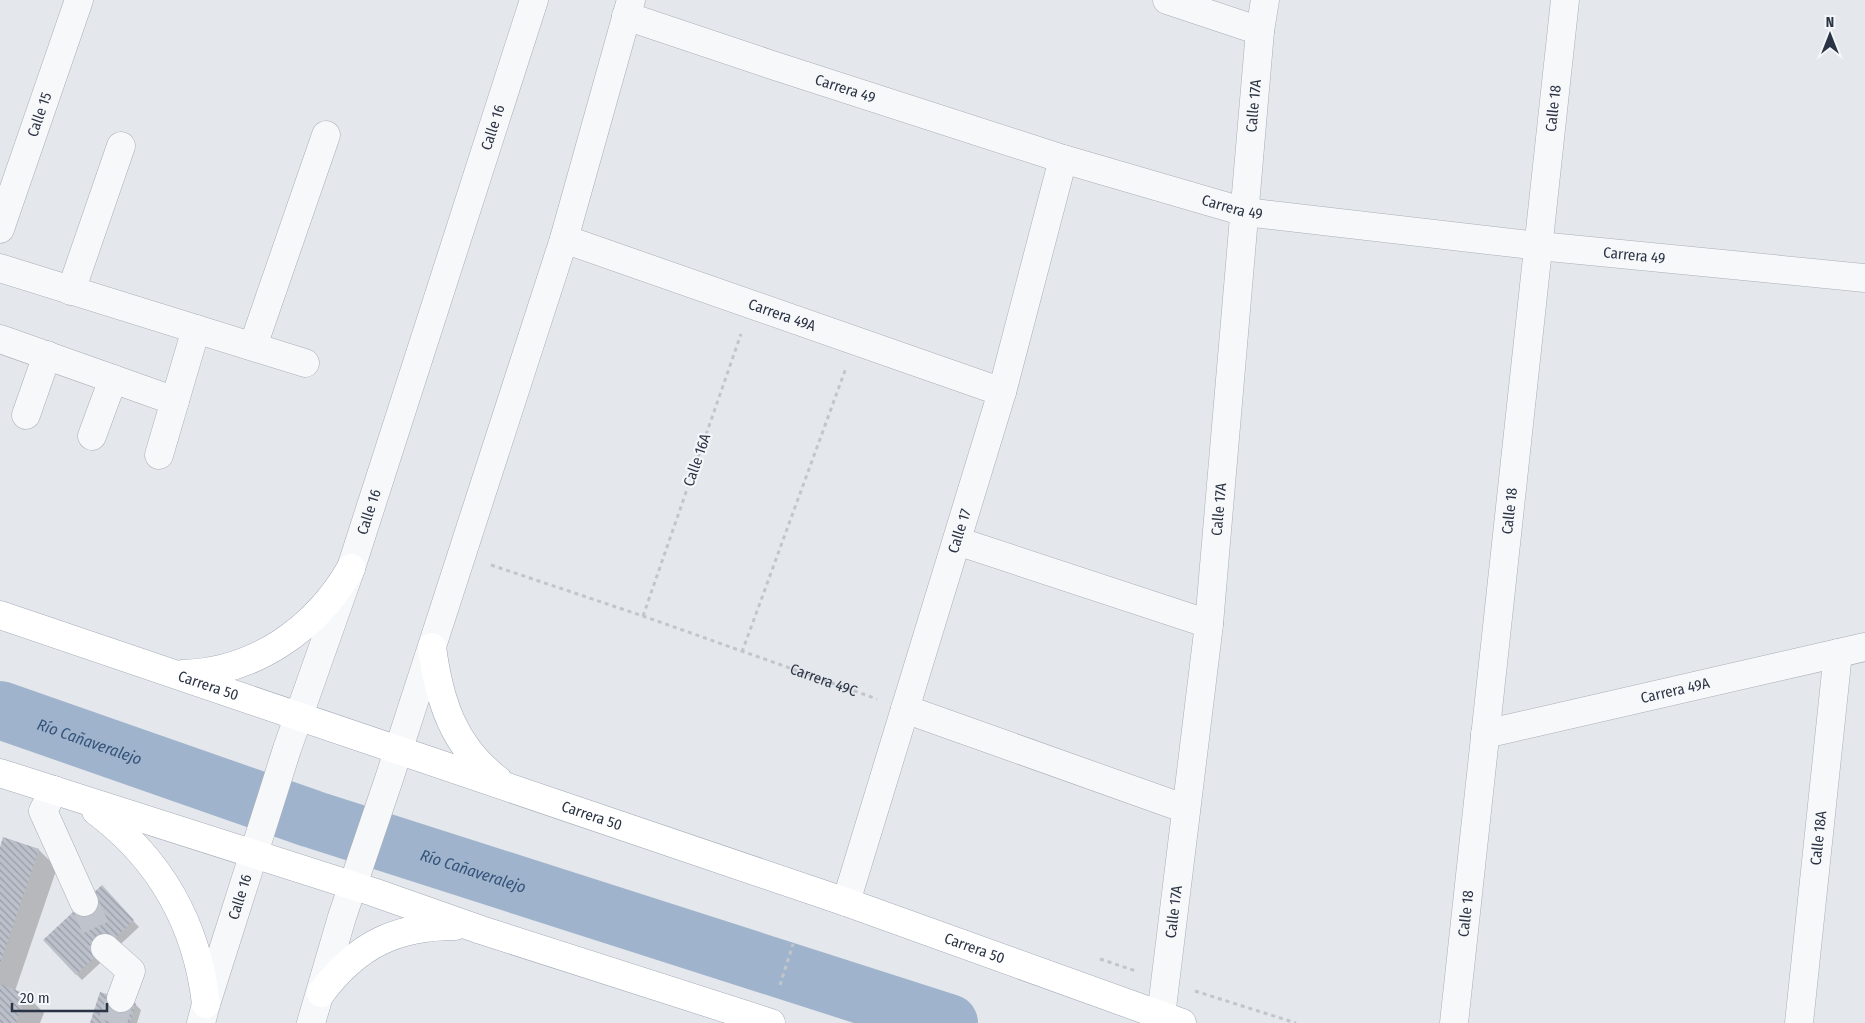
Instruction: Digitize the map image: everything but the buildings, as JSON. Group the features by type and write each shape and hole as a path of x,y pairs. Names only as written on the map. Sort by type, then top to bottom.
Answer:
{"main road":[{"path":"174,674 199,673 224,668 272,650 311,620 333,596 351,568"},
{"name":"Carrera 50","path":"0,615 846,902 1172,1020"},
{"path":"432,647 440,691 456,732 473,756 505,786"},
{"path":"0,773 66,795 256,845 356,876 481,930 771,1023"},
{"path":"66,795 110,822 124,834 162,878 181,912 192,938 200,966 203,1014"},
{"path":"321,993 335,974 351,958 370,945 391,935 413,929 436,926 458,926 481,930"}],"street":[{"name":"Calle 15","path":"0,229 79,0"},
{"name":"Calle 16","path":"203,1014 287,749 351,568 534,0"},
{"path":"1167,0 1260,31"},
{"name":"Calle 17A","path":"1172,1020 1186,809 1209,624 1260,31 1265,0"},
{"name":"Calle 18","path":"1454,1023 1565,0"},
{"path":"312,1023 356,876 564,239 628,8"},
{"name":"Carrera 49","path":"628,8 772,65 1063,158 1245,212 1539,246 1865,278"},
{"path":"253,346 326,135"},
{"path":"71,291 121,146"},
{"name":"Calle 17","path":"846,902 1002,392 1063,158"},
{"name":"Carrera 49A","path":"564,239 1002,392"},
{"path":"0,268 305,363"},
{"path":"159,455 196,329"},
{"path":"0,339 175,401"},
{"path":"26,414 47,355"},
{"path":"92,436 113,379"},
{"path":"957,541 1209,624"},
{"name":"Carrera 49A","path":"1485,734 1865,647"},
{"name":"Calle 18A","path":"1799,1023 1838,653"},
{"path":"905,709 1186,809"},
{"path":"66,795 43,811 84,902"},
{"path":"105,948 131,972 121,998"}],"path":[{"name":"Calle 16A","path":"643,616 751,305"},
{"path":"742,652 856,341"},
{"name":"Carrera 49C","path":"462,555 643,616 905,709"},
{"path":"780,985 793,944"}],"waterway":[{"name":"Río Cañaveralejo","path":"0,710 312,819 949,1023"}],"tunnel":[{"path":"84,902 105,948"},
{"path":"112,1023 121,998"}]}
